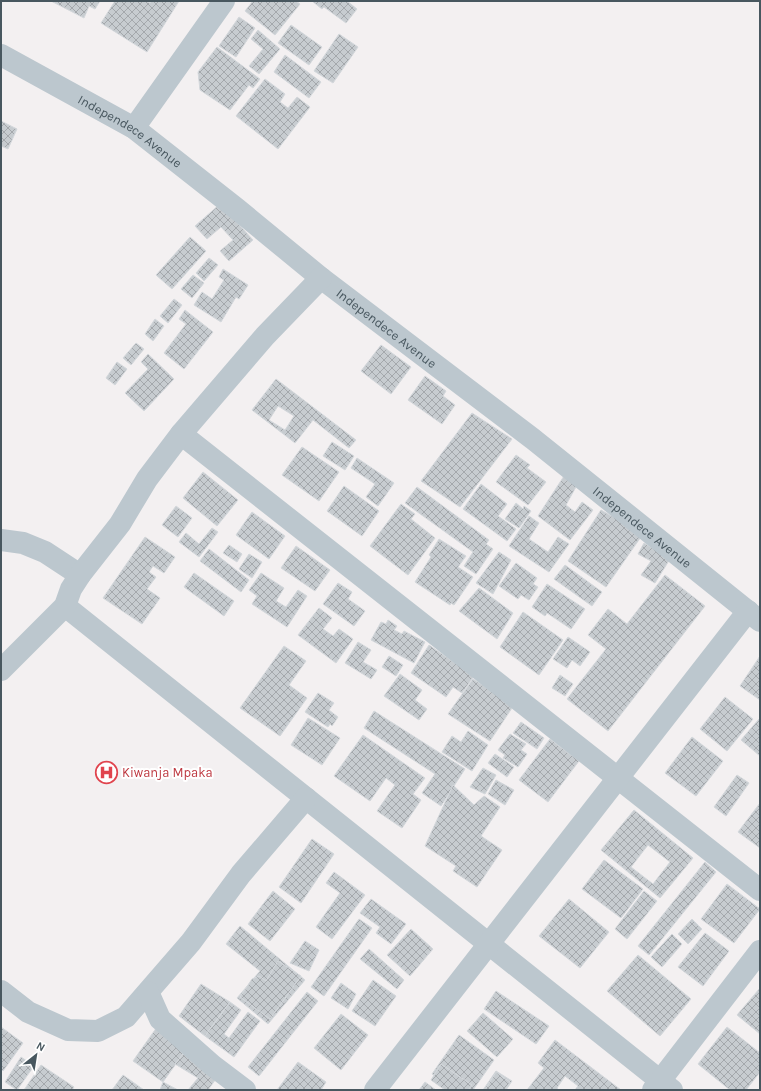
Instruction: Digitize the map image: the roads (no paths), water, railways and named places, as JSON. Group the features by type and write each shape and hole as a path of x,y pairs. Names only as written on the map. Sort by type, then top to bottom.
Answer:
{"street":[{"path":"134,128 224,1"},
{"name":"Independece Avenue","path":"1,56 134,128 237,208 322,278 533,439 754,616"},
{"path":"1,670 65,606 71,590 80,575 120,524 147,479 180,434 265,336 322,278"},
{"path":"180,434 760,890"},
{"path":"1,540 23,543 45,552 80,575"},
{"path":"65,606 488,944 662,1087 760,951"},
{"path":"375,1090 618,778 754,616"},
{"path":"1,991 28,1012 68,1030 98,1031 126,1016 190,942 241,874 306,798"},
{"path":"148,992 160,1019 212,1065 244,1090"}],"place":[{"name":"Kiwanja Mpaka","path":"107,772"}]}
